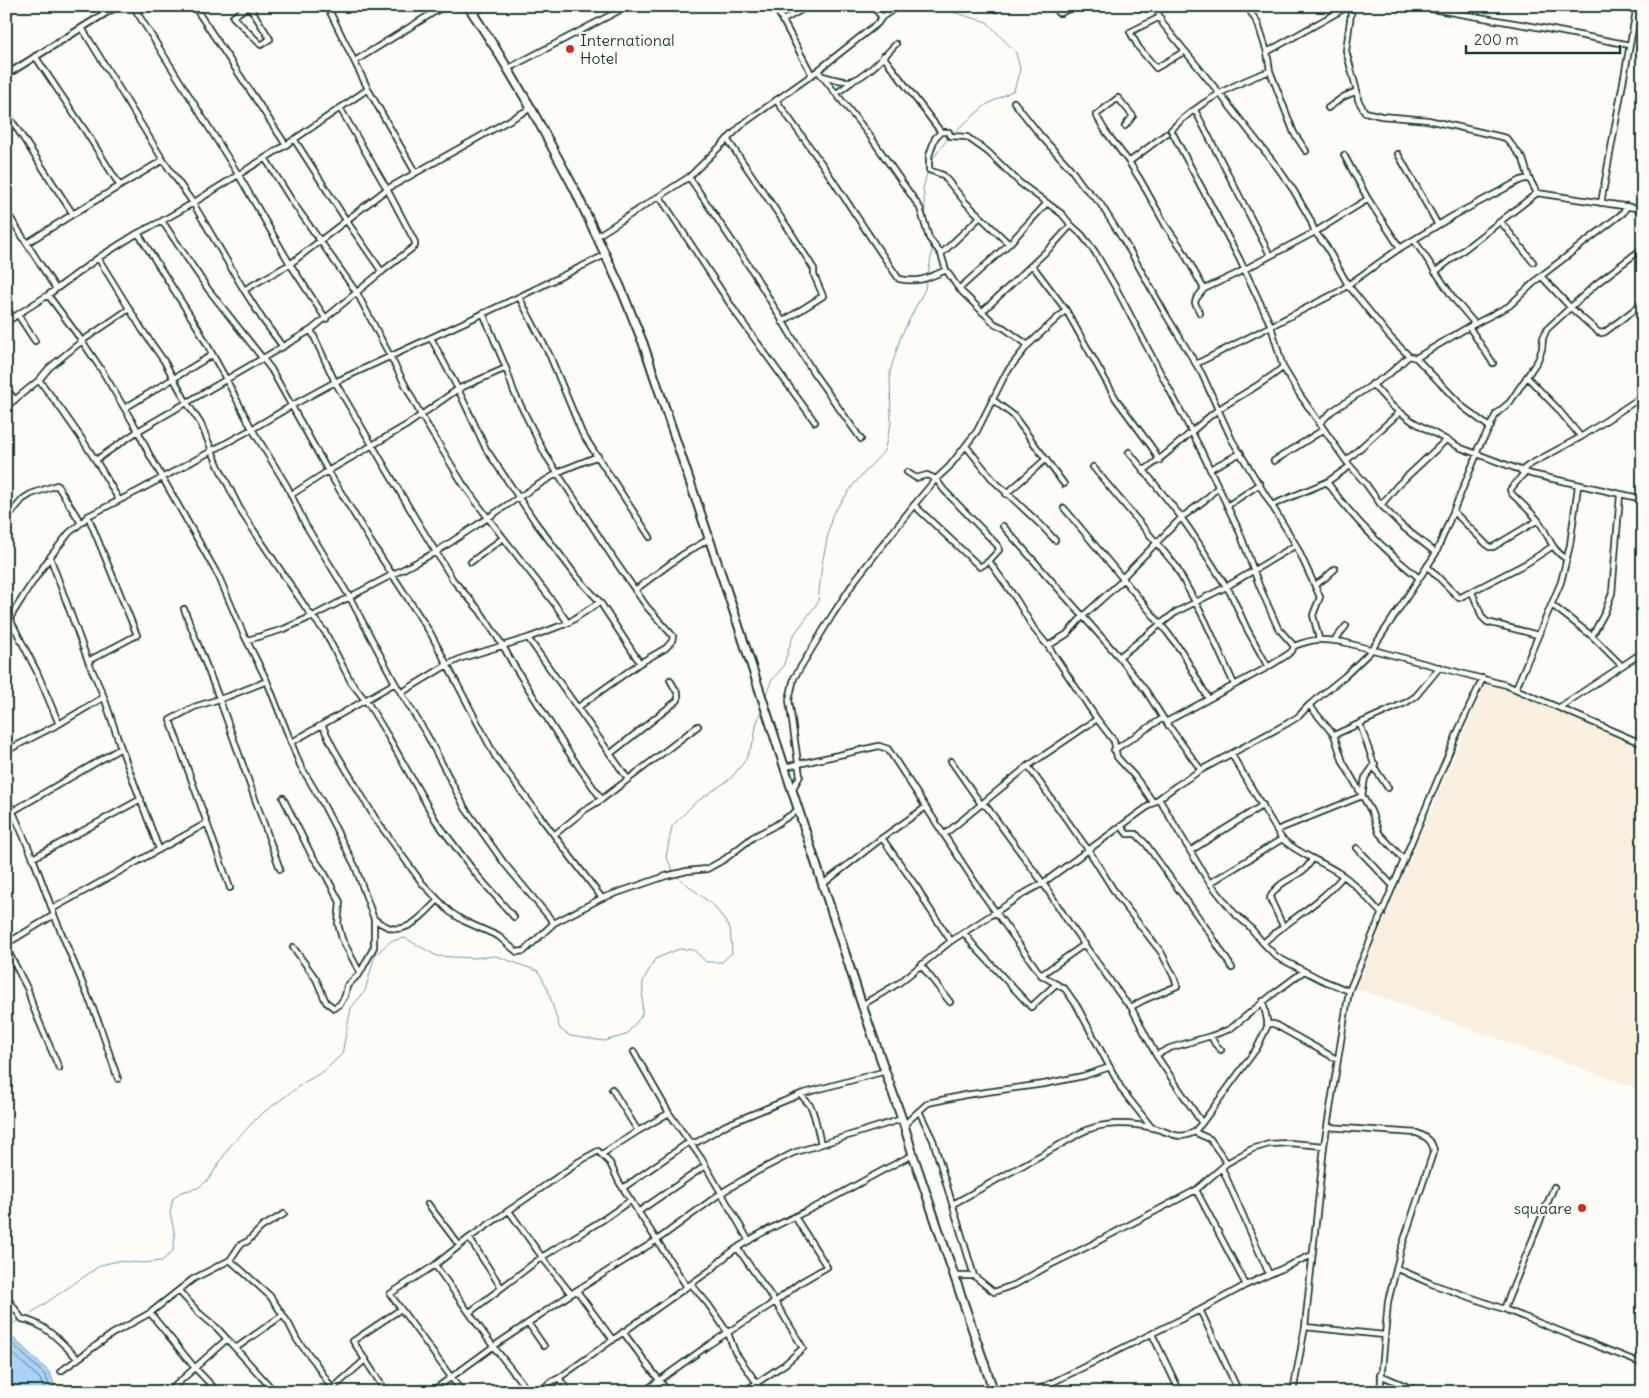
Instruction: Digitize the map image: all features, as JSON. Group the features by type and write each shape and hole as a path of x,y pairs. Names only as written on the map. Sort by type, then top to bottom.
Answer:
{"highway":[{"path":"468,6 496,48 531,108 574,188 620,286 643,343 757,682 862,1005 994,1392"}],"street":[{"path":"6,9 10,6"},
{"path":"6,75 116,6"},
{"path":"133,6 238,174 290,264 326,319"},
{"path":"194,6 286,144"},
{"path":"248,6 270,39 261,45 233,17 248,6"},
{"path":"327,6 368,89 415,172"},
{"path":"355,61 444,6"},
{"path":"473,14 485,6"},
{"path":"507,69 628,6"},
{"path":"775,6 812,75"},
{"path":"782,21 808,6"},
{"path":"872,6 882,17"},
{"path":"597,236 689,178 744,123 818,71 878,23 882,17 899,6"},
{"path":"994,6 996,8 999,6"},
{"path":"1054,6 1058,12 1064,13 1074,6"},
{"path":"1155,6 1163,24 1283,175 1348,285 1409,356 1416,358 1463,407 1488,426 1491,426"},
{"path":"1247,6 1258,24 1267,52 1270,71 1294,133 1306,151"},
{"path":"1267,52 1350,6"},
{"path":"1350,6 1346,51 1358,100 1364,112 1381,116 1428,120 1506,138 1523,159 1529,178 1537,193"},
{"path":"1414,6 1630,45"},
{"path":"1601,203 1638,6"},
{"path":"1160,17 1130,32 1139,48 1156,68 1185,51"},
{"path":"82,28 163,160 193,203 244,290 263,320 283,346"},
{"path":"837,93 868,71 896,44"},
{"path":"35,56 120,186"},
{"path":"883,56 941,132"},
{"path":"818,71 874,142 920,208 930,238 941,254 946,270 959,289 995,324 1028,345"},
{"path":"1270,71 1220,94 1195,110 1171,130 1244,269 1271,326 1283,366 1319,424 1381,505 1402,526 1436,552"},
{"path":"822,75 845,81 853,81"},
{"path":"6,322 48,295 98,258 138,233 193,203 294,139 368,89"},
{"path":"1328,108 1343,97 1357,91"},
{"path":"1125,126 1133,116 1118,98 1096,115 1141,181 1204,289"},
{"path":"776,100 822,164 899,279 913,282 946,270"},
{"path":"1014,102 1040,135 1100,203 1196,364 1240,453 1296,545 1315,585 1320,597 1313,615 1319,639"},
{"path":"96,460 138,431 311,330 415,246 415,242 387,189 340,108"},
{"path":"244,290 290,264 387,189 531,108"},
{"path":"1195,110 1270,255"},
{"path":"6,112 73,214"},
{"path":"1008,244 980,217 943,175 928,170 929,156 935,138 941,132 949,132 950,136 967,137 988,152 1020,183 1062,214 1082,234 1095,252 1116,288 1210,469 1240,533 1278,628 1294,646"},
{"path":"1129,162 1166,134"},
{"path":"294,139 382,272"},
{"path":"727,139 814,269 814,275 823,296 782,322"},
{"path":"1398,154 1438,225"},
{"path":"1344,155 1368,199 1400,248"},
{"path":"264,158 357,293 421,415 463,484 543,588 568,624"},
{"path":"27,244 163,160"},
{"path":"689,178 753,272 812,372 861,439"},
{"path":"1196,364 1348,285 1400,248 1453,216 1529,178"},
{"path":"1435,272 1537,193 1643,209"},
{"path":"660,197 738,316 815,422"},
{"path":"1200,313 1195,303 1204,289 1315,232 1368,199"},
{"path":"959,289 1008,244 1047,202"},
{"path":"1416,358 1509,306 1541,276 1623,214 1627,206"},
{"path":"6,211 56,289"},
{"path":"941,254 980,217"},
{"path":"162,221 208,289 263,359 328,471 431,634 496,756 602,898"},
{"path":"1501,222 1533,262"},
{"path":"982,312 1053,245 1071,225"},
{"path":"138,233 198,328 252,429 349,596 401,694 427,735 465,808 504,863 554,923"},
{"path":"1414,240 1454,299 1475,324"},
{"path":"862,1005 899,983 951,941 1043,883 1176,786 1201,770 1232,755 1299,716 1309,705 1346,676 1371,651 1436,552 1454,512 1478,448 1496,414 1510,402 1538,360 1547,329 1596,284 1643,248"},
{"path":"6,624 50,557 69,533 88,516 336,382 605,255"},
{"path":"98,258 164,361 186,403 201,424 218,465 242,513 312,616 326,632 351,682 365,699 389,738 436,821 476,874 514,917"},
{"path":"1032,265 1066,310 1116,399 1159,460"},
{"path":"1541,276 1570,307 1598,332 1602,333 1643,303"},
{"path":"48,295 82,341 125,408 219,577 267,681 300,765 322,802 355,866 374,919 374,947 360,973 347,986 345,996 340,1004 334,1008 326,1002 316,980 292,947"},
{"path":"519,297 550,356 582,433 650,537"},
{"path":"6,307 13,318"},
{"path":"1636,308 1643,315"},
{"path":"6,406 39,380 48,368 82,341 129,309"},
{"path":"792,790 800,776 789,700 794,678 856,579 914,505 949,467 977,431 1006,373 1028,345 1066,310"},
{"path":"483,313 514,392 546,454 646,607 673,636 672,641 666,648 640,663 577,708"},
{"path":"18,315 35,341"},
{"path":"1469,327 1493,363"},
{"path":"311,330 336,382 372,446 453,580 480,611 601,800"},
{"path":"431,338 458,389 486,449 577,577 600,602 640,663"},
{"path":"125,408 212,355"},
{"path":"1319,424 1332,411 1389,374 1409,356"},
{"path":"1143,471 1159,460 1191,431 1259,383 1272,376 1283,366"},
{"path":"291,495 421,415 458,389 506,368"},
{"path":"1527,377 1557,408 1581,437"},
{"path":"39,380 64,411 119,500"},
{"path":"1372,384 1400,412 1412,421 1461,448 1523,471 1578,486 1643,499"},
{"path":"6,388 15,400"},
{"path":"1567,559 1560,555 1552,546 1538,520 1510,490 1529,465 1581,437 1643,396"},
{"path":"993,400 1013,415 1064,484"},
{"path":"1272,505 1327,482 1348,464 1400,412"},
{"path":"1274,460 1323,430"},
{"path":"1381,505 1397,486 1446,440"},
{"path":"966,446 1006,494 1055,540"},
{"path":"1129,452 1181,518 1231,594 1253,641 1268,667"},
{"path":"1210,469 1240,453"},
{"path":"248,640 284,629 312,616 436,552 558,474 598,456"},
{"path":"1006,494 1046,459"},
{"path":"1093,467 1175,565 1206,620 1234,684"},
{"path":"907,472 916,478 927,475 936,480 998,546 998,550 989,561 980,567 914,505"},
{"path":"1327,482 1344,506 1364,528 1419,578"},
{"path":"1227,506 1260,484"},
{"path":"6,519 23,499 31,494 57,485 81,523"},
{"path":"1048,646 1067,634 1181,518 1205,500 1218,486"},
{"path":"1516,688 1561,582 1570,545 1578,486"},
{"path":"1592,636 1605,612 1612,593 1620,495"},
{"path":"1064,508 1182,652 1208,698"},
{"path":"1454,512 1489,547 1493,547 1538,520"},
{"path":"88,516 137,635 88,661"},
{"path":"1003,526 1119,657 1146,691 1201,770"},
{"path":"471,562 503,538"},
{"path":"635,590 682,554 709,539"},
{"path":"1119,657 1176,612 1226,587 1296,545"},
{"path":"1427,566 1459,598 1528,563 1552,546"},
{"path":"50,557 159,848"},
{"path":"989,561 1016,599 1034,629 1048,646 1114,741 1114,750 1117,758 1136,778 1154,802"},
{"path":"1315,585 1324,580 1335,569"},
{"path":"1472,592 1482,617 1488,622 1538,635"},
{"path":"401,694 447,665 462,658 568,624 600,602"},
{"path":"1552,604 1592,636 1622,666"},
{"path":"184,609 219,698 280,869"},
{"path":"10,618 37,672 59,724"},
{"path":"1334,641 1346,626"},
{"path":"528,638 628,779"},
{"path":"1114,750 1165,720 1268,667 1292,651 1294,646 1309,640 1319,639 1440,667 1516,688 1643,744"},
{"path":"1560,707 1643,652"},
{"path":"1334,735 1407,702 1416,696 1440,667"},
{"path":"1293,1392 1305,1327 1324,1146 1349,991 1459,729 1483,678"},
{"path":"610,754 678,700 678,694 670,680"},
{"path":"230,888 170,720 194,707 267,681"},
{"path":"292,742 395,683"},
{"path":"6,751 59,724 104,697"},
{"path":"1309,705 1334,735 1344,762 1371,812 1379,833 1404,860"},
{"path":"945,834 1028,766 1097,719"},
{"path":"1360,724 1376,770 1388,788"},
{"path":"322,725 375,818 422,883 450,912 464,921 498,936 517,952 524,951 554,923 602,898 666,876 707,869 725,859 753,837 798,810"},
{"path":"554,835 698,726"},
{"path":"785,767 879,746 888,749 996,912 1041,975 1064,989 1077,1006 1122,1090 1152,1128"},
{"path":"13,811 121,748"},
{"path":"1232,755 1282,839 1293,849 1350,881 1382,914"},
{"path":"951,761 981,804 987,807 1043,883 1069,923 1131,1007 1156,1055 1202,1123"},
{"path":"1362,796 1365,778 1375,764"},
{"path":"1028,766 1089,850 1118,897 1161,952 1177,986 1131,1007"},
{"path":"6,796 99,1023 118,1079"},
{"path":"1277,830 1362,796"},
{"path":"283,798 311,854 340,902 338,924 342,939 360,973"},
{"path":"33,858 140,799"},
{"path":"1159,799 1210,882 1234,913 1249,926 1263,943 1277,956 1304,971 1349,991"},
{"path":"1190,851 1263,805"},
{"path":"822,884 926,807"},
{"path":"52,909 207,823"},
{"path":"1122,826 1127,834 1136,834 1146,844 1209,932 1232,968"},
{"path":"882,838 918,888 951,941"},
{"path":"1210,882 1282,839"},
{"path":"1357,848 1393,886"},
{"path":"1283,926 1270,898 1282,882 1305,869 1313,859"},
{"path":"1263,943 1314,903 1343,876"},
{"path":"374,919 389,928 402,929 415,922 438,900"},
{"path":"54,915 6,945 28,990 33,1007 60,1068"},
{"path":"964,933 1031,1007 1056,984"},
{"path":"1041,975 1085,944"},
{"path":"921,965 950,1002"},
{"path":"1156,1055 1170,1048 1230,1029 1304,971"},
{"path":"952,1204 1082,1131 1098,1125 1117,1124 1152,1128 1180,1137 1194,1132 1257,1048 1267,1024 1263,1002"},
{"path":"1267,1024 1274,1024 1338,1060"},
{"path":"1211,1036 1221,1050"},
{"path":"634,1052 669,1113 705,1166 749,1241"},
{"path":"431,1392 494,1346 571,1294 657,1240 720,1193 793,1153 903,1122 928,1103 1044,1084 1083,1076 1110,1067"},
{"path":"623,1188 689,1142 697,1142 726,1125 801,1094 886,1071"},
{"path":"612,1089 638,1131"},
{"path":"801,1094 812,1111 821,1144"},
{"path":"919,1111 933,1140 974,1276 994,1292 1009,1287 1196,1190 1227,1163 1252,1149 1269,1144 1289,1143 1324,1146"},
{"path":"602,1154 669,1113"},
{"path":"1327,1127 1417,1133 1426,1136 1432,1142 1434,1150 1396,1268 1388,1302 1380,1375 1380,1392"},
{"path":"1194,1132 1210,1139 1227,1163"},
{"path":"462,1392 390,1294 435,1265 469,1238 578,1162 598,1151 610,1163 623,1188 674,1269 708,1304 728,1333 734,1352 763,1392"},
{"path":"540,1392 689,1286 712,1269 724,1257 749,1241 857,1185 883,1169 913,1155"},
{"path":"638,1212 705,1166"},
{"path":"1222,1168 1269,1274"},
{"path":"1504,1309 1554,1187"},
{"path":"1196,1190 1246,1285"},
{"path":"470,1312 542,1257 631,1200"},
{"path":"428,1204 459,1246"},
{"path":"509,1211 571,1294"},
{"path":"61,1371 112,1334 150,1312 193,1279 230,1260 240,1245 248,1241 262,1227 284,1214"},
{"path":"643,1392 658,1379 775,1302 801,1282 827,1267 795,1217"},
{"path":"469,1238 501,1287"},
{"path":"738,1249 775,1302 803,1348 785,1364 743,1392"},
{"path":"1033,1392 1200,1310 1246,1285 1312,1255"},
{"path":"230,1260 270,1296 297,1340 315,1362 333,1390 366,1359"},
{"path":"435,1265 529,1392"},
{"path":"1396,1268 1432,1284 1504,1309 1643,1364"},
{"path":"955,1276 974,1276"},
{"path":"179,1290 199,1313 236,1348 274,1391"},
{"path":"577,1291 613,1340"},
{"path":"6,1296 22,1319 30,1320 44,1329 78,1359"},
{"path":"386,1392 353,1341 401,1309"},
{"path":"1200,1310 1238,1392"},
{"path":"150,1312 195,1368 218,1392"},
{"path":"236,1348 283,1315"},
{"path":"528,1323 544,1346"},
{"path":"1305,1327 1384,1335"},
{"path":"623,1332 668,1392"},
{"path":"1152,1334 1180,1392"},
{"path":"168,1392 227,1339"},
{"path":"1380,1375 1420,1392"},
{"path":"559,1378 569,1392"}],"shaded area":[{"path":"1487,680 1643,746 1643,1090 1355,988"}],"water":[{"path":"6,1331 50,1373 57,1392 6,1392"}],"waterway":[{"path":"941,6 959,14 987,22 1016,53 1020,69 1014,90 986,105 952,134"},
{"path":"931,164 949,137"},
{"path":"927,225 923,188 928,170"},
{"path":"928,275 932,252 930,242"},
{"path":"765,698 771,681 783,667 793,636 818,602 822,564 832,515 854,484 884,451 891,423 890,372 901,336 925,289 927,279"},
{"path":"674,872 666,857 672,826 695,803 730,779 745,761 754,740 762,707"},
{"path":"24,1318 101,1265 118,1261 143,1263 162,1261 173,1251 175,1236 170,1212 173,1198 181,1192 198,1188 209,1179 230,1146 260,1115 305,1082 324,1071 342,1054 351,1008 365,991 375,955 391,941 405,938 437,956 472,958 496,956 538,971 547,987 560,1029 570,1036 604,1041 626,1035 642,1015 643,981 655,959 679,949 694,950 706,962 722,962 732,953 730,928 714,906 675,875"},
{"path":"6,1328 21,1319"}],"place":[{"name":"International Hotel","path":"570,49"},
{"name":"squaare","path":"1582,1208"}]}
